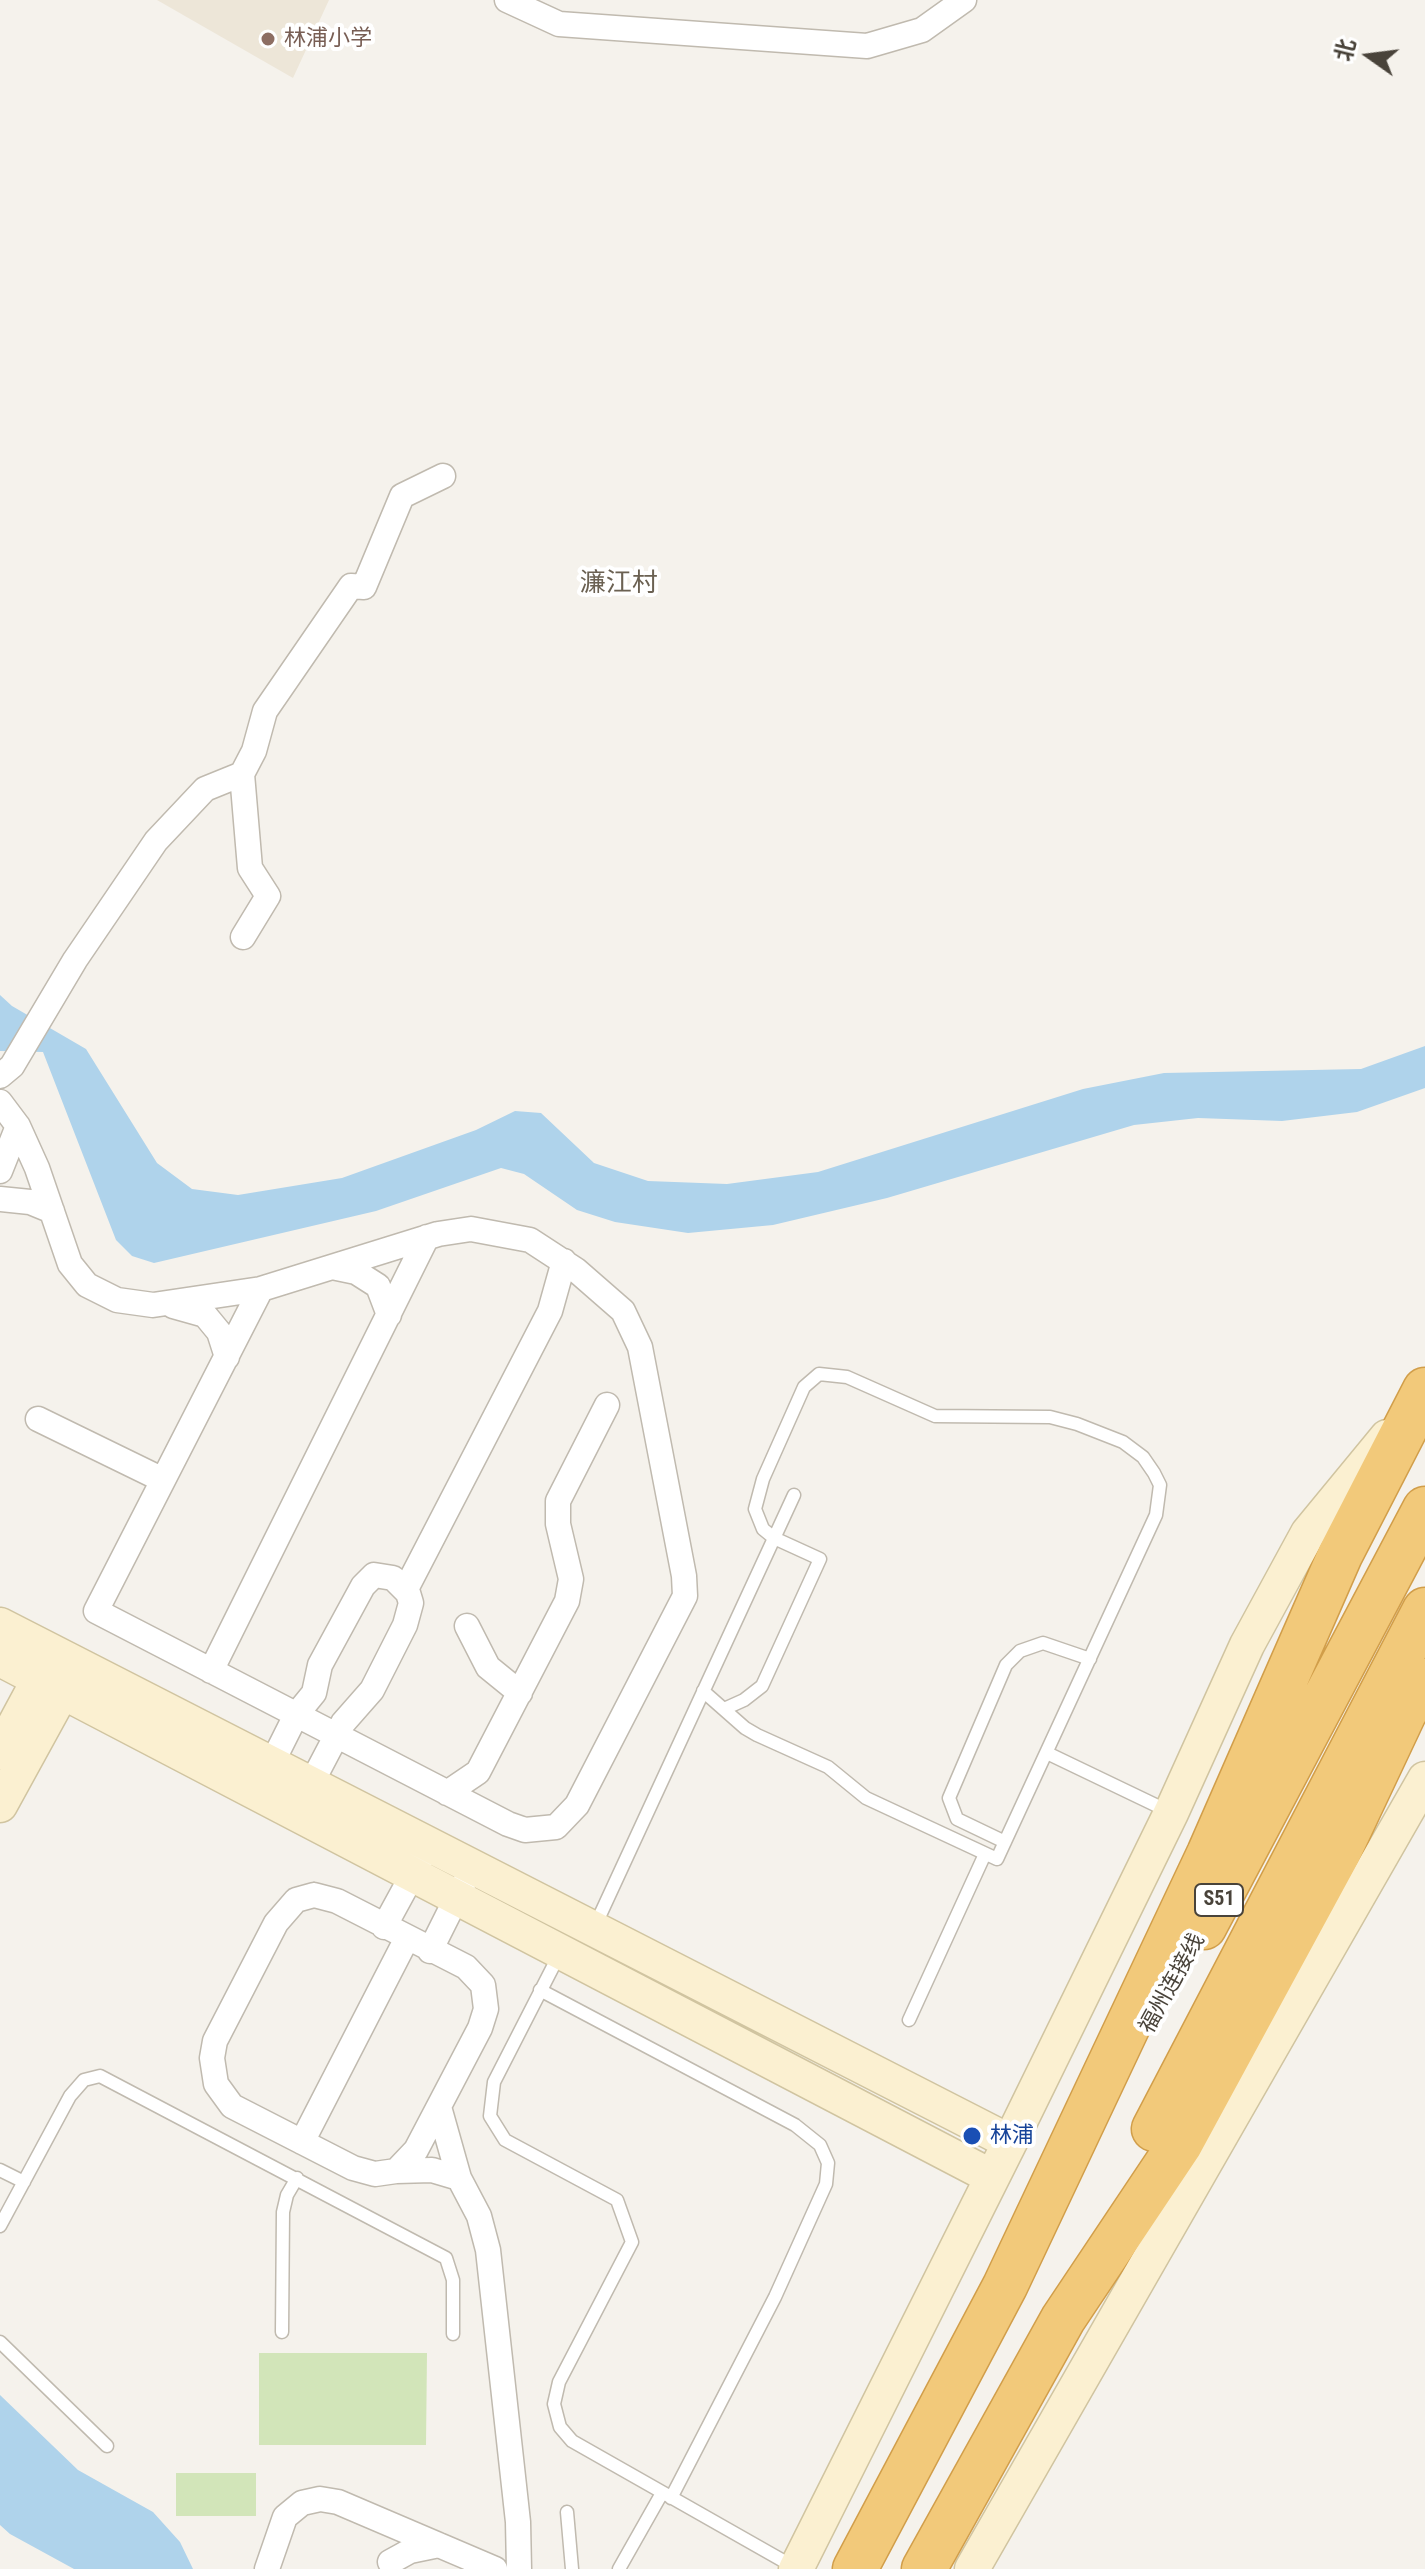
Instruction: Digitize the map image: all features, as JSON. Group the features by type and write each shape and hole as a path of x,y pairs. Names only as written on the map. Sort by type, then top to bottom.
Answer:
{"highway":[{"path":"855,2569 1005,2286 1209,1854 1340,1555 1425,1390"},
{"name":"福州连接线","path":"1005,2286 1236,1871 1425,1509"},
{"name":"S51","path":"1063,2319 1153,2130 1425,1610"},
{"path":"924,2569 1063,2319 1180,2144 1330,1867 1404,1713 1425,1681"}],"street":[{"path":"507,0 559,24 867,46 922,30 964,0"},
{"path":"243,937 268,896 250,868 242,774 254,751 265,711 351,586 364,587 402,496 443,476"},
{"path":"0,1076 12,1066 75,960 156,841 205,789 242,774"},
{"path":"0,1102 18,1126 70,1264 78,1276 101,1294 117,1300 183,1307 205,1315 219,1332 227,1357"},
{"path":"0,1171 18,1126"},
{"path":"0,1199 30,1202 52,1211"},
{"path":"153,1305 261,1289 457,1229 500,1232 530,1240 564,1261 605,1294 630,1322 640,1347 684,1576 685,1596 571,1815 556,1827 535,1831 516,1828 96,1611 261,1289"},
{"path":"211,1671 427,1237"},
{"path":"406,1589 550,1311 564,1261"},
{"path":"331,1267 356,1272 378,1286 389,1315"},
{"path":"550,1311 573,1294 605,1294"},
{"path":"796,2569 1171,1813 1247,1645 1308,1533 1425,1390"},
{"path":"447,1793 478,1772 563,1612 570,1590 570,1569 557,1513 558,1501 607,1405"},
{"path":"38,1419 163,1480"},
{"path":"271,1765 296,1715 314,1693 320,1665 363,1586 374,1575 382,1575 406,1589 411,1603 405,1625 368,1698 350,1714 336,1735 311,1784"},
{"path":"0,1625 58,1672 412,1874 992,2177"},
{"path":"467,1626 488,1667 520,1693"},
{"path":"0,1659 58,1672 311,1784 1010,2142"},
{"path":"0,1752 58,1672"},
{"path":"0,1805 58,1672"},
{"path":"478,1772 485,1812"},
{"path":"972,2569 1425,1779"},
{"path":"384,1927 429,1844"},
{"path":"430,1951 472,1867"},
{"path":"396,2171 416,2150 480,2028 486,2000 483,1985 474,1972 326,1897 314,1895 296,1900 276,1923 215,2041 213,2074 224,2099 302,2142 366,2172 432,2170 459,2178"},
{"path":"302,2142 406,1940"},
{"path":"439,2107 459,2178 474,2202 488,2250 518,2522 519,2569"},
{"path":"267,2569 285,2517 302,2503 327,2499 495,2569"},
{"path":"385,2521 389,2566 419,2548 439,2545"}],"lane":[{"path":"703,1691 724,1709 757,1735 839,1774 866,1798 997,1859 1161,1500 1160,1485 1143,1457 1123,1442 1100,1432 1050,1417 935,1416 847,1377 819,1374 804,1387 756,1496 758,1520 774,1538 820,1559 762,1686 744,1700 724,1709"},
{"path":"594,1929 794,1495"},
{"path":"1005,1842 957,1819 949,1798 1006,1665 1020,1651 1043,1643 1090,1659"},
{"path":"1047,1753 1171,1813"},
{"path":"909,2020 985,1854"},
{"path":"560,1952 494,2082 488,2106 493,2125 505,2140 617,2200 632,2242 559,2382 555,2416 572,2441 796,2569"},
{"path":"540,1990 795,2125 820,2145 828,2163 826,2184 775,2297 667,2496 619,2569"},
{"path":"0,2226 5,2204 24,2182 70,2096 91,2076 109,2079 446,2258 453,2280 453,2334"},
{"path":"0,2170 24,2182"},
{"path":"282,2332 283,2212 287,2195 297,2178"},
{"path":"0,2342 107,2446"},
{"path":"567,2512 572,2569"}],"shaded area":[{"name":"林浦小学","path":"157,0 329,0 293,78"}],"green space":[{"path":"259,2353 427,2353 426,2445 259,2445"},
{"path":"176,2473 256,2473 256,2516 176,2516"}],"water":[{"path":"0,995 12,1006 86,1049 157,1163 192,1189 238,1195 342,1178 476,1130 515,1111 541,1113 594,1163 648,1181 727,1184 818,1172 1083,1089 1164,1073 1361,1069 1425,1046 1425,1088 1357,1112 1282,1121 1198,1118 1134,1125 887,1198 773,1225 688,1233 615,1222 577,1210 524,1174 501,1168 376,1211 154,1263 132,1256 116,1240 43,1052 0,1051"},
{"path":"0,2395 78,2470 153,2512 180,2542 193,2569 74,2569 10,2534 0,2525"}],"place":[{"name":"林浦小学","path":"268,39"},
{"name":"林浦","path":"972,2136"}],"district":[{"name":"濂江村","path":"619,584"}]}
